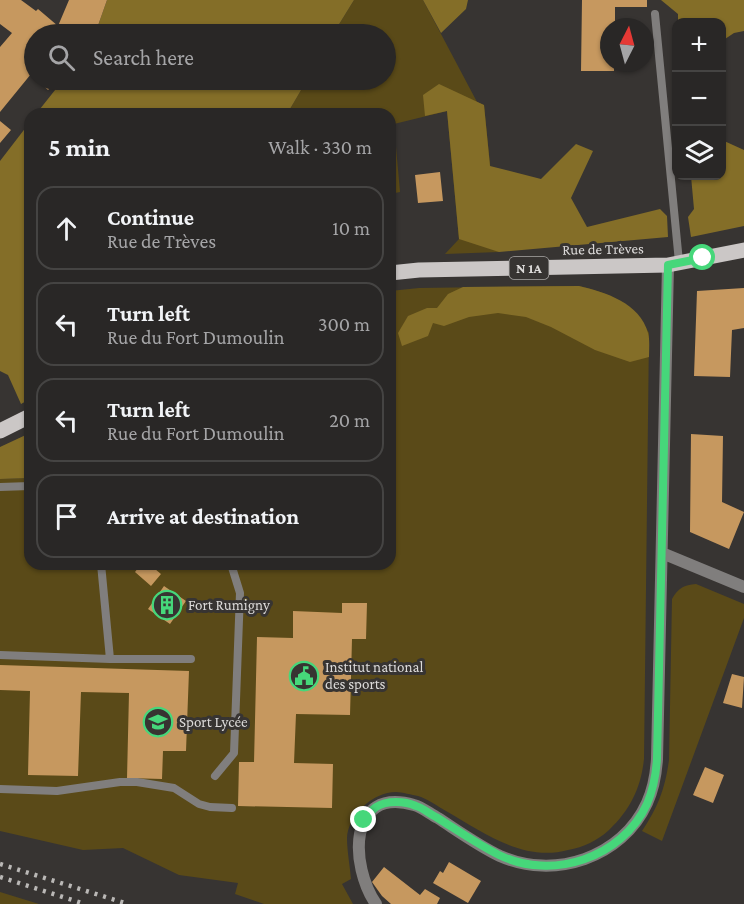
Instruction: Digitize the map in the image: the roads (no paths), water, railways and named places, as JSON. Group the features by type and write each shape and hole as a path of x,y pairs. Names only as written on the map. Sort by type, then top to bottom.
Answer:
{"main road":[{"name":"Rue de Trèves","path":"396,272 674,264 744,250"},
{"path":"0,430 24,419"}],"street":[{"path":"376,904 367,891 361,874 357,837 364,820 377,807 395,801 416,806 500,856 528,865 557,866 585,860 611,847 632,828 647,804 656,777 662,553 674,264"},
{"path":"662,553 744,587"}],"lane":[{"path":"655,14 674,264"},
{"path":"0,487 24,486"},
{"path":"102,570 110,659"},
{"path":"215,776 234,753 240,593 233,570"},
{"path":"0,655 191,659"},
{"path":"0,789 57,791 120,782 138,782 174,788 200,804 210,807 232,808"}],"railway":[{"path":"0,864 128,904"},
{"path":"0,877 85,904"}],"place":[{"name":"Fort Rumigny","path":"167,605"},
{"name":"Institut national des sports","path":"304,676"},
{"name":"Sport Lycée","path":"158,722"}]}
